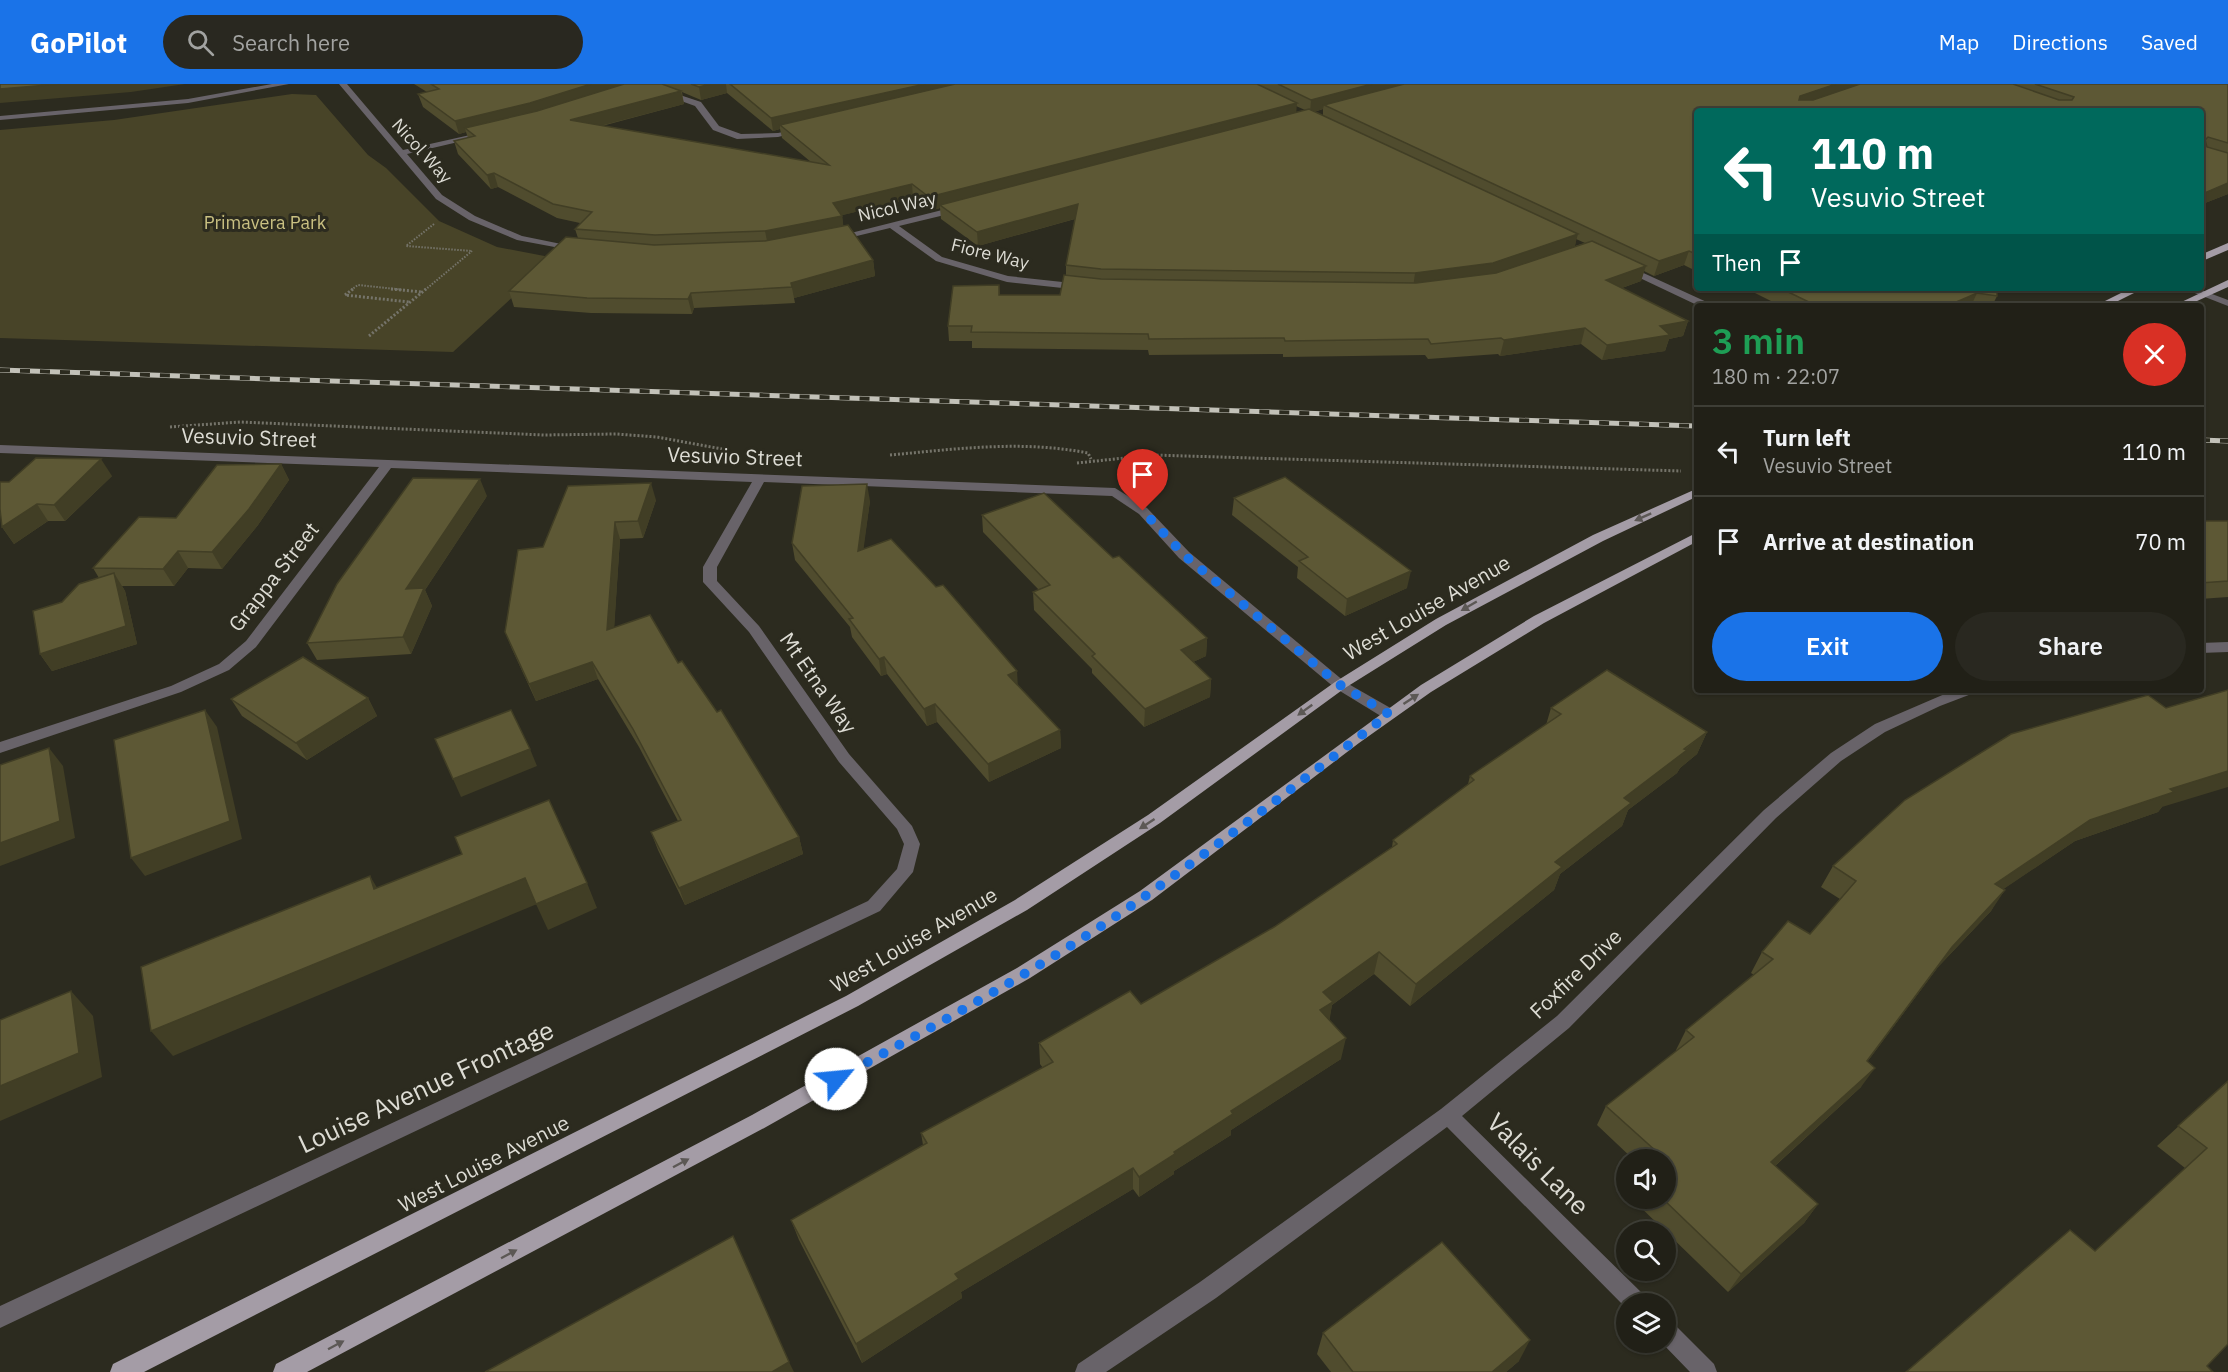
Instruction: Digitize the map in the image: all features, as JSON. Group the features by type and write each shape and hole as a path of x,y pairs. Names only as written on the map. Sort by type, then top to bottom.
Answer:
{"main road":[{"path":"2204,257 2228,246"},
{"path":"2184,303 2228,283"},
{"path":"2106,303 2132,291"},
{"name":"West Louise Avenue","path":"121,1372 852,1001 1021,904 1145,825 1340,685 1483,598 1598,538 1694,494"},
{"path":"285,1372 590,1212 979,1002 1113,918 1226,839 1389,714 1493,645 1586,592 1694,538"}],"street":[{"path":"0,118 188,101 285,84"},
{"name":"Nicol Way","path":"343,84 440,197 471,218 520,238 589,250"},
{"path":"658,89 698,104 716,128 740,137 777,135 811,128"},
{"path":"400,153 495,130"},
{"name":"Nicol Way","path":"825,240 893,226 968,206"},
{"name":"Fiore Way","path":"893,226 939,258 951,262 1008,279 1090,288"},
{"path":"1617,264 1701,303"},
{"path":"2196,291 2228,303"},
{"name":"Vesuvio Street","path":"0,449 1114,492 1143,511 1184,555 1340,685 1389,714"},
{"name":"Grappa Street","path":"0,748 177,689 224,667 251,644 388,463"},
{"name":"Mt Etna Way","path":"760,478 710,567 710,582 754,629 844,758 904,826 912,844 905,872 874,906"},
{"path":"2204,648 2228,647"},
{"name":"Foxfire Drive","path":"1086,1372 1208,1290 1448,1115 1563,1022 1770,814 1836,757 1880,728 1935,702 1960,693"},
{"name":"Louise Avenue Frontage","path":"0,1317 874,906"},
{"name":"Valais Lane","path":"1448,1115 1626,1293"},
{"path":"1676,1342 1706,1372"}],"path":[{"path":"442,218 406,246 472,251"},
{"path":"369,336 478,244"},
{"path":"410,302 345,295 358,285 422,292"},
{"path":"164,428 240,422 544,435 616,434 657,437 732,451"},
{"path":"879,456 1038,447 1072,449 1088,453 1094,465"},
{"path":"1070,465 1092,459 1153,455 1690,471"}],"green space":[{"name":"Primavera Park","path":"292,94 316,95 368,155 386,168 439,221 497,247 555,258 453,352 0,338 0,130 114,120"}],"building":[{"path":"0,84 60,84 0,89"},
{"path":"431,84 591,84 530,103 455,121 418,94 439,89"},
{"path":"624,84 662,84 681,91 570,120 829,165 780,125 955,84 1257,84 1297,103 929,197 912,184 833,203 842,216 765,231 655,235 575,229 592,212 553,204 494,173 487,175 454,141 475,136 465,128 537,111"},
{"path":"691,84 710,84 699,87"},
{"path":"730,84 925,84 771,118"},
{"path":"1278,84 1372,84 1311,100"},
{"path":"1404,84 1836,84 1800,96 1799,100 1813,100 1860,84 2013,84 2059,100 2072,100 2074,97 2035,84 2228,84 2228,143 2208,137 2205,140 2207,147 2228,153 2228,183 2204,193 2204,108 1694,108 1694,253 1689,251 1659,261 1324,105"},
{"path":"1309,109 1578,234 1493,263 1415,273 1101,269 1066,265 1078,204 977,232 940,205"},
{"path":"848,225 873,260 791,283 792,287 691,293 688,299 587,298 509,291 566,237 654,245 765,241"},
{"path":"1592,241 1646,266 1606,280 1688,321 1660,326 1670,335 1607,345 1585,328 1504,340 1501,338 1431,344 1428,339 1285,341 1284,338 1149,339 1148,334 971,332 972,326 948,326 953,286 999,285 999,295 1060,295 1064,275 1101,279 1416,283 1496,273"},
{"path":"1786,291 1997,291 1997,296 1977,293 1954,303 1811,303"},
{"path":"36,458 101,459 54,505 37,504 2,527 0,482 9,482"},
{"path":"281,464 249,509 212,552 178,551 163,569 93,568 139,517 176,518 217,465"},
{"path":"1285,477 1411,571 1347,599 1299,561 1308,557 1234,498"},
{"path":"413,478 480,479 406,589 424,588 403,637 307,643 337,584"},
{"path":"651,483 638,521 615,522 607,630 650,615 678,663 682,661 717,712 721,710 799,837 679,888 651,832 681,820 633,729 592,662 529,684 505,632 518,550 543,547 568,486"},
{"path":"867,484 858,551 891,539 936,587 943,585 1017,671 1008,675 1060,730 988,764 935,704 924,709 884,657 879,659 849,619 853,618 792,543 802,486"},
{"path":"1044,493 1113,558 1119,556 1207,638 1181,650 1211,679 1145,709 1092,656 1095,654 1033,592 1050,585 982,515"},
{"path":"2204,521 2228,521 2228,581 2204,583"},
{"path":"114,573 126,626 40,654 33,611 62,602 79,584"},
{"path":"303,657 368,698 296,743 231,699"},
{"path":"1607,670 1707,732 1624,798 1631,803 1555,862 1562,867 1416,984 1379,952 1323,992 1333,1002 1320,1010 1346,1038 1231,1111 1233,1114 1139,1177 1133,1168 955,1274 959,1279 856,1344 791,1220 927,1143 921,1133 1053,1062 1039,1043 1130,991 1141,1004 1274,927 1397,844 1393,840 1474,780 1470,776 1561,714 1551,708"},
{"path":"2228,690 2228,771 2170,789 2174,792 2090,820 1995,884 2005,890 1952,947 1867,1061 1875,1068 1771,1162 1818,1204 1741,1274 1673,1209 1676,1209 1676,1149 1654,1149 1606,1106 1694,1037 1686,1030 1773,959 1762,952 1788,921 1810,934 1856,881 1833,866 1905,800 2011,734 2148,695 2166,708"},
{"path":"205,710 230,821 131,858 114,740"},
{"path":"511,710 530,749 453,779 435,739"},
{"path":"49,748 60,821 0,843 0,765"},
{"path":"549,800 587,883 536,904 525,878 151,1031 141,967 370,876 374,889 462,854 455,837"},
{"path":"71,991 79,1053 0,1086 0,1020"},
{"path":"2228,1081 2228,1344 2207,1366 2213,1372 1906,1372 2070,1230 2095,1251 2207,1148 2178,1126"},
{"path":"733,1236 789,1362 772,1372 485,1372"},
{"path":"1442,1242 1530,1340 1492,1372 1353,1372 1323,1333"}],"railway":[{"path":"0,370 1694,426"},
{"path":"2204,440 2228,441"}],"route":[{"path":"836,1079 979,1002 1113,918 1226,839 1389,714 1340,685 1324,672 1184,555 1143,511"}]}
